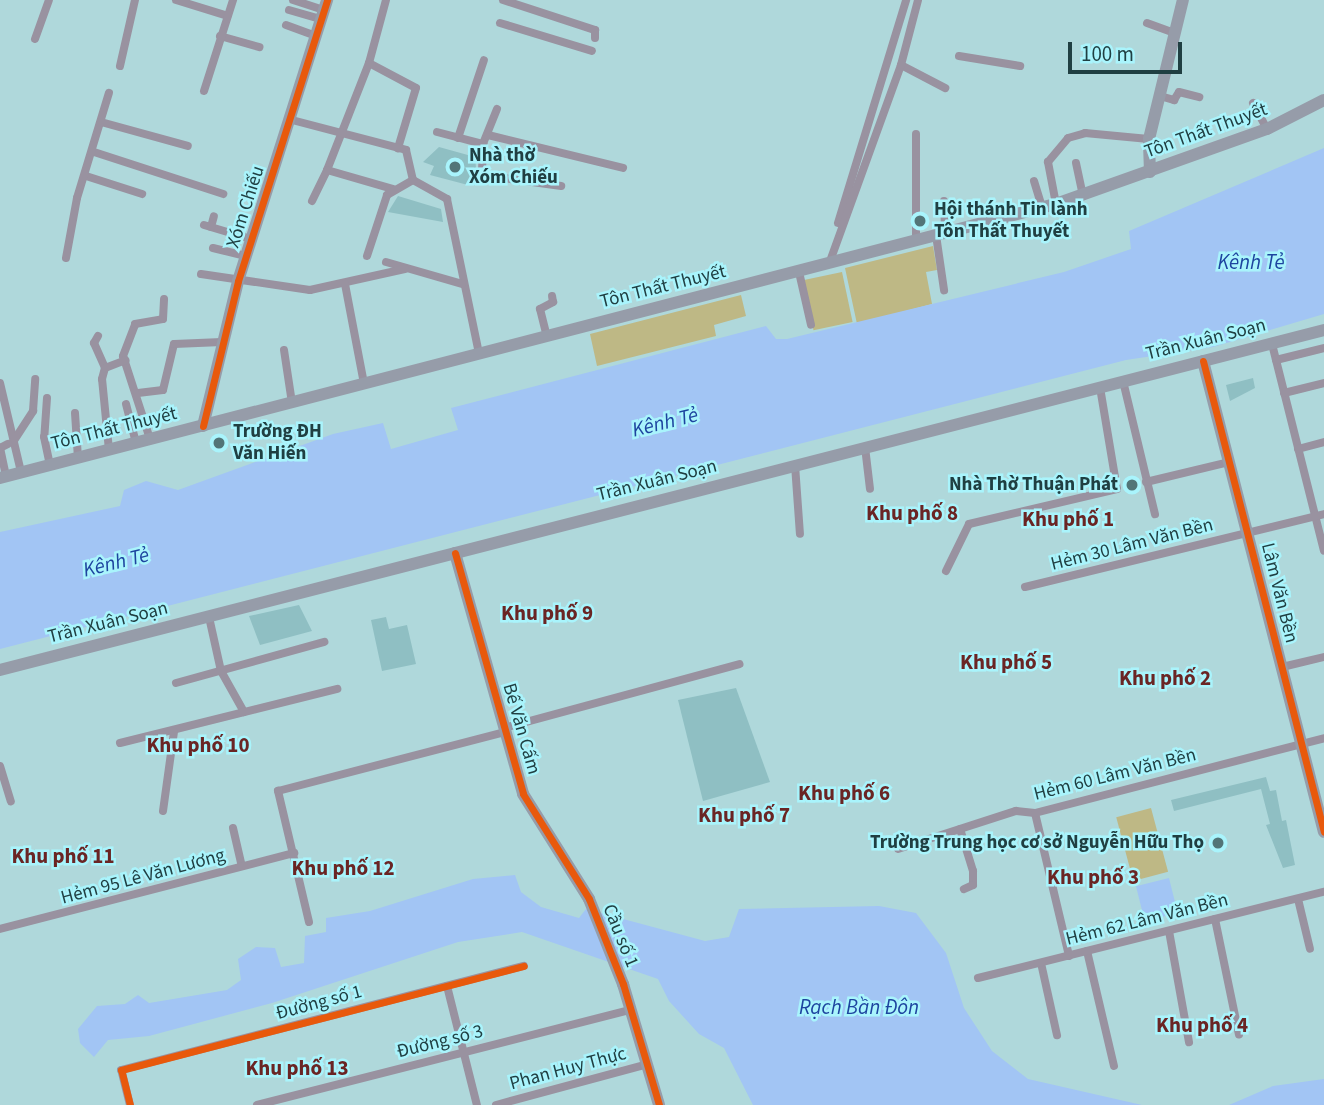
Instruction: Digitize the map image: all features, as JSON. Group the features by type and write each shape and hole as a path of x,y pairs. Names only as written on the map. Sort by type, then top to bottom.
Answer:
{"main road":[{"path":"1150,172 1149,139 1183,0"},
{"name":"Xóm Chiếu","path":"202,426 238,281 292,120 324,10"},
{"name":"Tôn Thất Thuyết","path":"3,477 1042,208 1083,196 1267,129 1324,100"},
{"name":"Trần Xuân Soạn","path":"0,670 1324,330"},
{"name":"Lâm Văn Bền","path":"1203,360 1301,744 1321,805 1324,832"},
{"name":"Bế Văn Cấm","path":"455,553 527,804 589,899"},
{"name":"Cầu số 1","path":"589,899 631,1010"},
{"path":"631,1010 659,1105"}],"street":[{"path":"36,39 49,0"},
{"path":"120,66 135,0"},
{"path":"176,0 228,16"},
{"path":"204,91 233,0"},
{"path":"293,0 324,10"},
{"path":"312,201 369,63 386,0"},
{"path":"503,0 595,30 595,38"},
{"path":"827,265 906,0"},
{"path":"827,265 901,65 918,0"},
{"path":"289,10 324,10"},
{"path":"500,23 592,51"},
{"path":"1147,23 1175,33"},
{"path":"286,24 316,36"},
{"path":"220,36 259,47"},
{"path":"959,56 1020,66"},
{"path":"458,138 484,60"},
{"path":"369,63 416,88 398,148"},
{"path":"901,65 945,88"},
{"path":"1160,96 1174,100 1179,92 1199,97"},
{"path":"66,258 109,93"},
{"path":"1253,103 1267,129"},
{"path":"497,108 483,144 482,175 561,186"},
{"path":"292,120 341,131 409,152 413,180"},
{"path":"101,122 188,146"},
{"path":"436,132 483,144"},
{"path":"1056,204 1048,162 1068,138 1085,133 1149,139"},
{"path":"916,134 916,240"},
{"path":"488,135 623,168"},
{"path":"94,152 223,194"},
{"path":"1076,163 1083,196"},
{"path":"327,170 393,189 413,180"},
{"path":"86,176 142,194"},
{"path":"413,180 447,199 462,284 479,355"},
{"path":"1034,181 1042,208"},
{"path":"367,256 393,189"},
{"path":"944,201 940,234 944,290"},
{"path":"214,216 208,226 251,239"},
{"path":"213,248 246,256"},
{"path":"386,262 462,284"},
{"path":"201,274 310,290 405,269"},
{"path":"799,272 811,325"},
{"path":"345,284 364,384"},
{"path":"547,337 540,309 553,302 552,296"},
{"path":"150,439 126,360 135,324 159,322 164,299"},
{"path":"98,335 94,343 105,368 109,450"},
{"path":"138,393 163,390 174,344 222,342"},
{"path":"1272,344 1298,449 1320,515 1324,551"},
{"path":"1276,360 1324,348"},
{"path":"284,350 292,403"},
{"path":"105,368 126,360"},
{"path":"3,477 0,448 11,443 33,411 35,379"},
{"path":"1123,381 1154,514"},
{"path":"0,383 11,443 21,472"},
{"path":"1284,393 1324,383"},
{"path":"946,571 969,524 1117,489 1100,387"},
{"path":"47,398 44,437 50,465"},
{"path":"126,404 136,443"},
{"path":"75,413 78,458"},
{"path":"1298,449 1324,442"},
{"path":"865,447 870,489"},
{"path":"1146,482 1229,462"},
{"path":"795,465 800,534"},
{"name":"Hẻm 30 Lâm Văn Bền","path":"1025,587 1320,515"},
{"path":"209,617 221,671 244,712"},
{"path":"176,683 324,642"},
{"path":"1282,667 1324,657"},
{"path":"309,922 280,804 278,791 284,787 505,730 739,664"},
{"path":"120,743 174,732 337,689"},
{"path":"163,811 174,732"},
{"name":"Hẻm 60 Lâm Văn Bền","path":"898,849 1016,811 1035,813 1324,738"},
{"path":"0,766 10,802"},
{"path":"1035,813 1069,956"},
{"path":"233,828 242,866"},
{"path":"960,829 973,881 964,889"},
{"name":"Hẻm 95 Lê Văn Lương","path":"0,929 294,853"},
{"name":"Hẻm 62 Lâm Văn Bền","path":"978,978 1324,892"},
{"path":"1298,899 1310,949"},
{"path":"1215,919 1239,1035"},
{"path":"1168,931 1189,1042"},
{"path":"1087,951 1114,1066"},
{"path":"1041,962 1057,1035"},
{"name":"Đường số 1","path":"130,1105 121,1070 524,966"},
{"path":"447,986 477,1105"},
{"name":"Đường số 3","path":"257,1105 275,1103 631,1010"},
{"name":"Phan Huy Thực","path":"496,1105 648,1064"}],"shaded area":[{"path":"933,246 937,270 926,272 932,304 857,324 845,268"},
{"path":"842,272 853,322 813,330 803,280"},
{"path":"741,295 746,316 714,325 716,336 597,366 590,334"},
{"path":"1151,808 1168,872 1133,881 1116,817"}],"water":[{"name":"Kênh Tẻ","path":"1324,148 1324,314 1213,347 1126,360 0,649 0,532 120,506 124,490 146,481 178,490 333,434 383,423 391,449 458,430 451,408 766,326 776,339 787,339 1064,272 1131,249 1129,231"},
{"name":"Rạch Bần Đôn","path":"515,875 521,892 541,907 579,918 586,909 705,941 729,937 739,909 879,906 916,913 946,953 964,1008 992,1051 1028,1079 1142,1105 753,1105 724,1048 699,1034 669,1001 658,979 522,932 458,942 272,1003 149,1036 108,1040 94,1057 80,1043 78,1029 97,1006 125,1004 138,995 149,1003 227,990 241,980 238,959 256,947 275,948 281,967 304,963 305,936 326,932 326,918 370,911 473,879"},
{"path":"1169,878 1178,913 1145,921 1136,886"},
{"path":"1324,1079 1324,1105 1229,1105 1273,1086"}],"building":[{"name":"Nhà thờ Xóm Chiếu","path":"439,147 475,157 477,179 468,185 430,175 434,166 423,162"},
{"path":"398,196 441,209 443,222 388,212"},
{"path":"1253,378 1255,388 1230,401 1226,385"},
{"path":"299,605 312,631 260,645 249,616"},
{"path":"386,617 389,629 407,625 416,664 382,671 371,620"},
{"path":"736,688 770,782 703,801 678,700"},
{"name":"Trường Trung học cơ sở Nguyễn Hữu Thọ","path":"1266,777 1270,791 1276,790 1282,821 1286,820 1295,865 1283,868 1266,825 1270,824 1261,789 1174,811 1171,800"}],"cycle path":[{"path":"203,426 238,281 327,0"},
{"path":"1203,361 1324,832"},
{"path":"455,553 523,794 589,899 623,984 659,1105"},
{"path":"130,1105 121,1070 524,966"}],"place":[{"name":"Nhà thờ Xóm Chiếu","path":"455,167"},
{"name":"Hội thánh Tin lành Tôn Thất Thuyết","path":"920,221"},
{"name":"Trường ĐH Văn Hiến","path":"219,443"},
{"name":"Nhà Thờ Thuận Phát","path":"1132,485"},
{"name":"Trường Trung học cơ sở Nguyễn Hữu Thọ","path":"1218,843"}],"district":[{"name":"Khu phố 8","path":"912,513"},
{"name":"Khu phố 1","path":"1068,519"},
{"name":"Khu phố 9","path":"547,613"},
{"name":"Khu phố 5","path":"1006,662"},
{"name":"Khu phố 2","path":"1165,678"},
{"name":"Khu phố 10","path":"198,745"},
{"name":"Khu phố 6","path":"844,793"},
{"name":"Khu phố 7","path":"744,815"},
{"name":"Khu phố 11","path":"63,856"},
{"name":"Khu phố 12","path":"343,868"},
{"name":"Khu phố 3","path":"1093,877"},
{"name":"Khu phố 4","path":"1202,1025"},
{"name":"Khu phố 13","path":"297,1068"}]}
